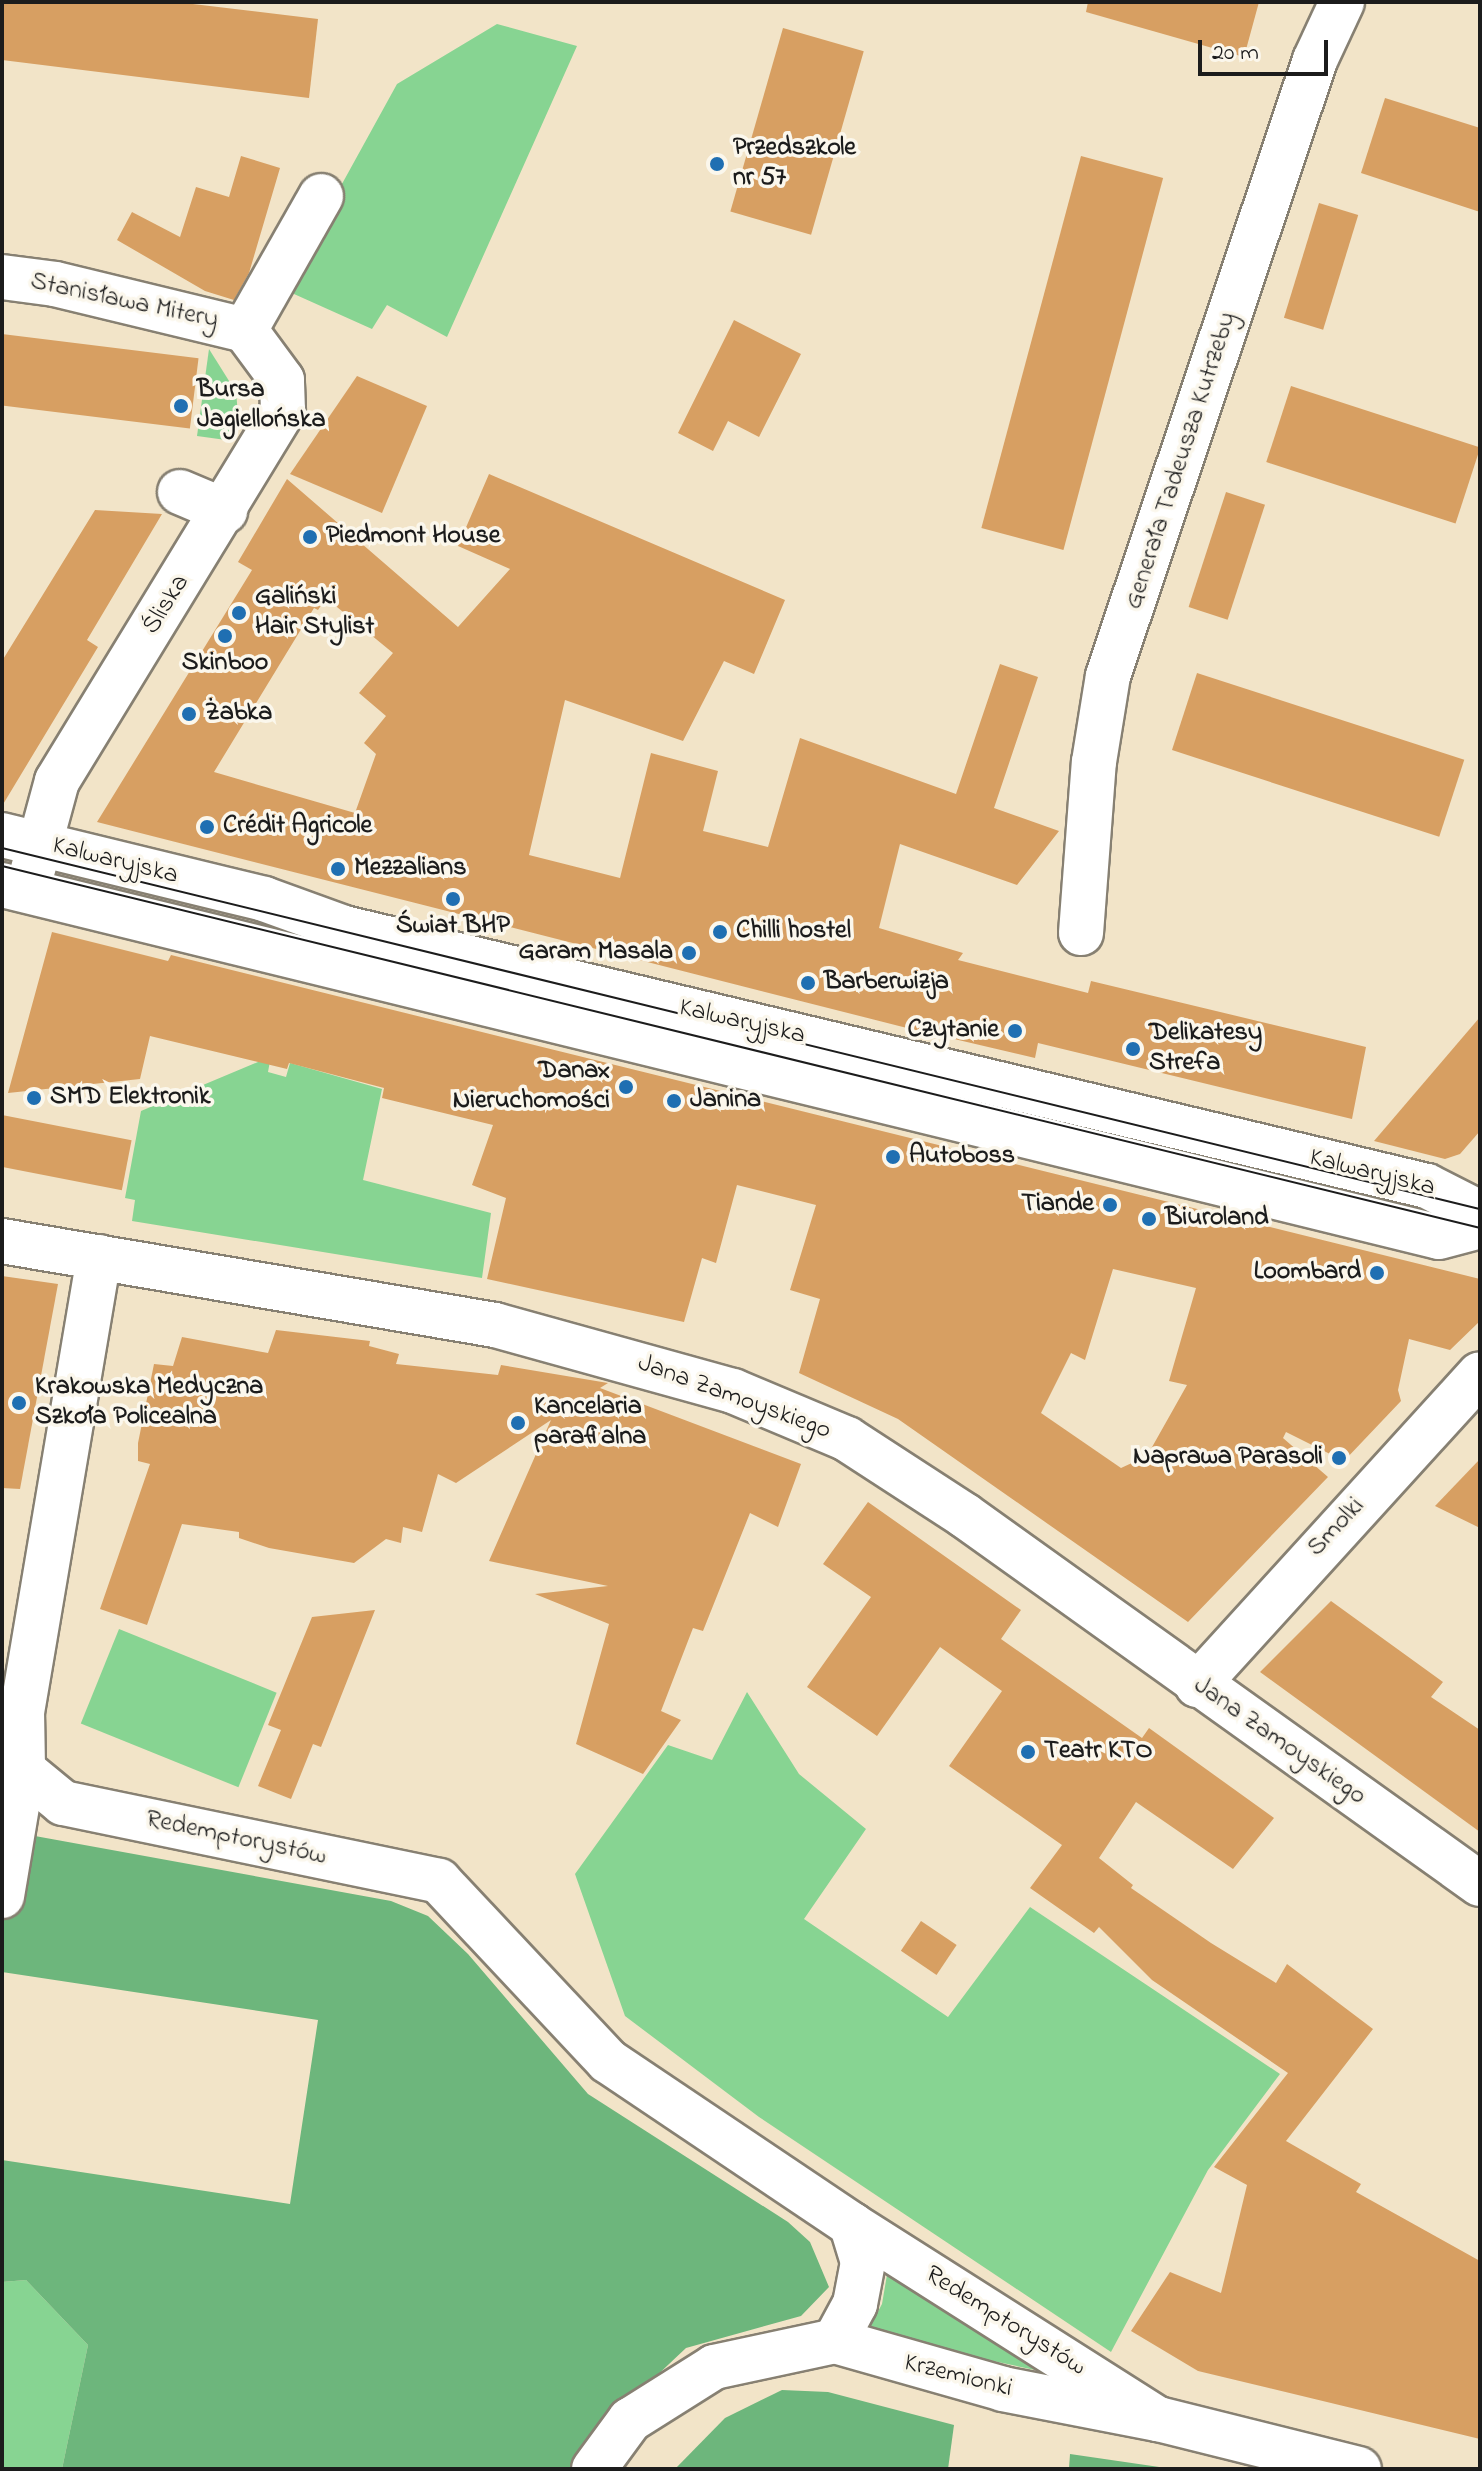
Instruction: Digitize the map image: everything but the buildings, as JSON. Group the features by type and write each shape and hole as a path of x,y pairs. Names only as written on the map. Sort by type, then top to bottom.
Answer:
{"street":[{"name":"Generała Tadeusza Kutrzeby","path":"1081,933 1094,762 1108,676 1315,60 1342,2"},
{"path":"245,330 321,196"},
{"name":"Stanisława Mitery","path":"2,277 55,284 245,330"},
{"name":"Śliska","path":"15,888 20,839 276,426 286,397 275,367 245,330"},
{"path":"180,492 225,511"},
{"name":"Kalwaryjska","path":"20,839 264,899 360,932 1427,1186 1480,1213"},
{"name":"Kalwaryjska","path":"15,888 1439,1237 1480,1226"},
{"name":"Jana Zamoyskiego","path":"2,1241 495,1325 733,1391 847,1439 964,1515 1197,1685 1480,1884"},
{"path":"2,1896 23,1770 22,1711 99,1257"},
{"name":"Smolki","path":"1197,1685 1480,1374"},
{"name":"Redemptorystów","path":"23,1770 63,1803 439,1881 608,2061 852,2225 1158,2419"},
{"path":"835,2341 855,2304 863,2262 852,2225"},
{"name":"Krzemionki","path":"594,2469 630,2420 714,2367 835,2341 1003,2389 1158,2419 1359,2469"}],"green space":[{"path":"497,24 577,46 447,337 387,305 372,329 294,294 288,282 397,84"},
{"path":"209,349 236,392 238,414 226,440 197,436"},
{"path":"272,1050 268,1072 286,1077 290,1063 382,1089 363,1180 491,1213 482,1278 132,1221 135,1200 125,1198 141,1111 258,1062"},
{"path":"119,1629 277,1693 238,1787 81,1724"},
{"path":"747,1692 799,1774 866,1829 804,1919 948,2017 1030,1907 1280,2074 1208,2170 1111,2352 759,2117 625,2016 575,1874 668,1745 712,1760"},
{"path":"2,1830 391,1901 428,1916 468,1954 588,2094 788,2222 810,2242 829,2287 801,2316 686,2348 598,2431 571,2469 62,2469 88,2345 26,2280 2,2282 2,2160 290,2204 318,2020 2,1972"},
{"path":"889,2263 1054,2374 866,2334 882,2304"},
{"path":"26,2280 88,2345 62,2469 2,2469 2,2282"},
{"path":"782,2390 828,2392 954,2425 948,2469 675,2469 725,2418"},
{"path":"1070,2454 1166,2468 1171,2469 1069,2469"}],"tram line":[{"path":"2,848 1480,1209"},
{"path":"2,866 1480,1228"}],"place":[{"name":"Przedszkole nr 57","path":"717,164"},
{"name":"Bursa Jagiellońska","path":"181,406"},
{"name":"Piedmont House","path":"310,537"},
{"name":"Galiński Hair Stylist","path":"239,613"},
{"name":"Skinboo","path":"225,636"},
{"name":"Żabka","path":"189,714"},
{"name":"Crédit Agricole","path":"207,827"},
{"name":"Mezzalians","path":"338,869"},
{"name":"Świat BHP","path":"453,899"},
{"name":"Chilli hostel","path":"720,932"},
{"name":"Garam Masala","path":"689,953"},
{"name":"Barberwizja","path":"808,983"},
{"name":"Czytanie","path":"1015,1031"},
{"name":"Delikatesy Strefa","path":"1133,1049"},
{"name":"Danax Nieruchomości","path":"626,1087"},
{"name":"SMD Elektronik","path":"34,1098"},
{"name":"Janina","path":"674,1101"},
{"name":"Autoboss","path":"893,1157"},
{"name":"Tiande","path":"1110,1205"},
{"name":"Biuroland","path":"1149,1219"},
{"name":"Loombard","path":"1377,1273"},
{"name":"Krakowska Medyczna Szkoła Policealna","path":"19,1403"},
{"name":"Kancelaria parafialna","path":"518,1423"},
{"name":"Naprawa Parasoli","path":"1339,1458"},
{"name":"Teatr KTO","path":"1028,1752"}]}
